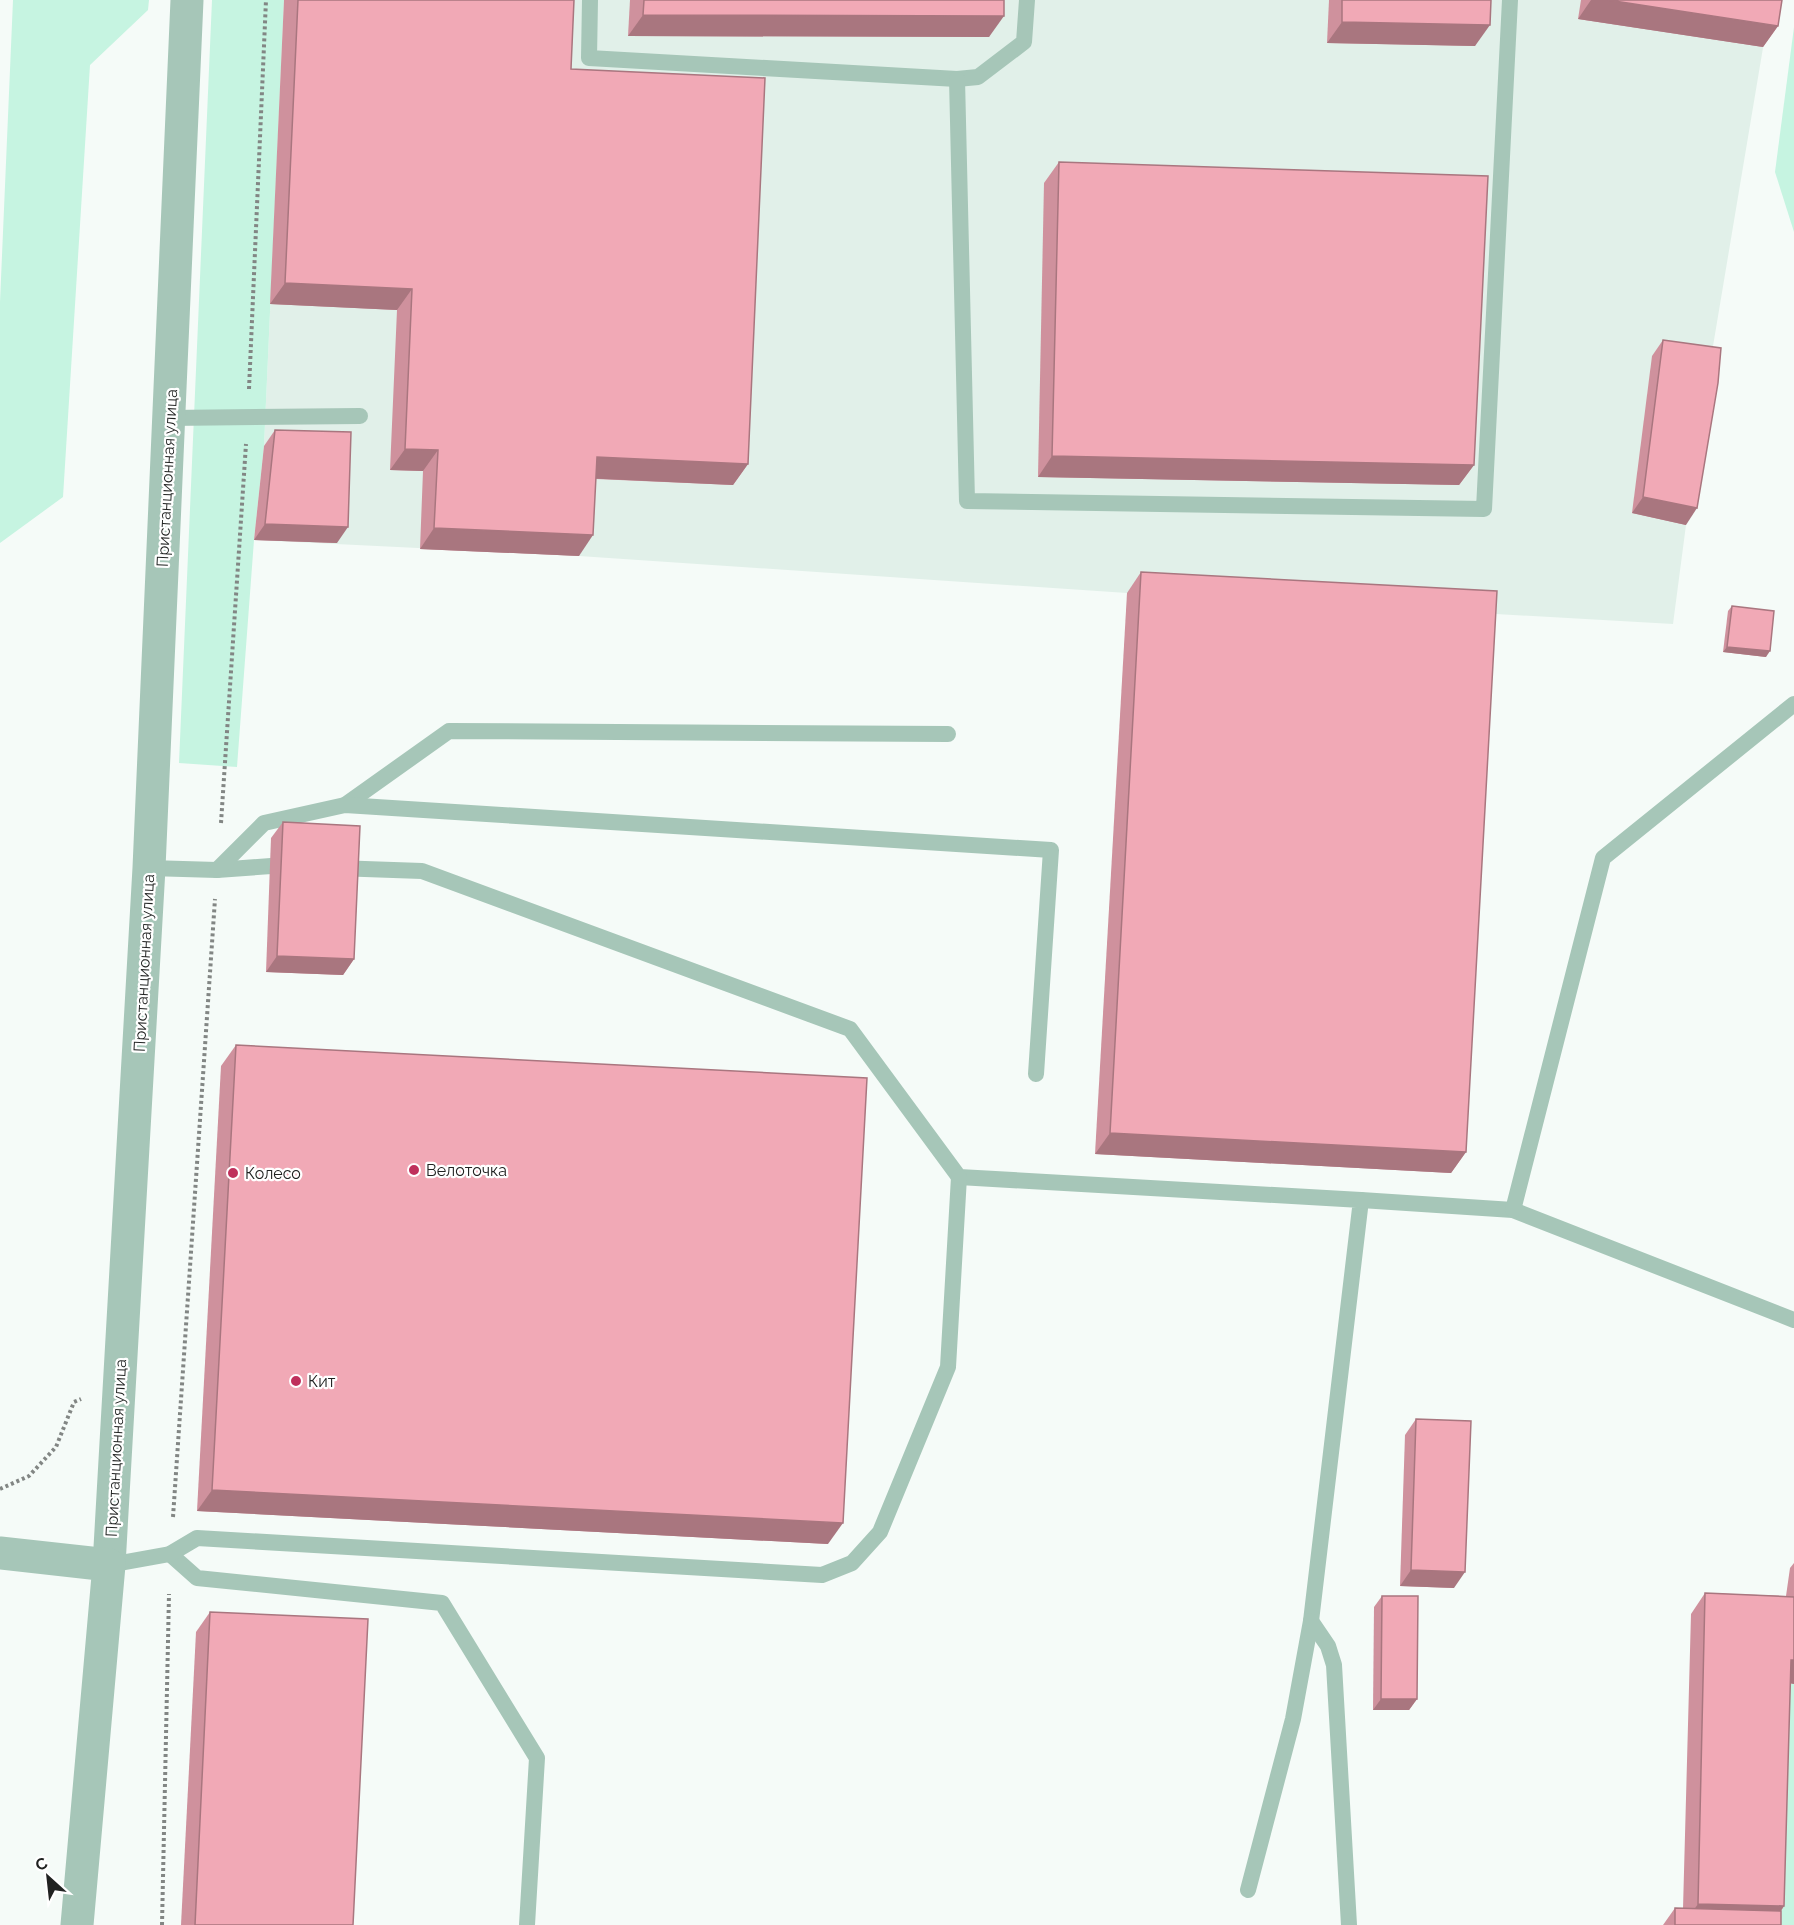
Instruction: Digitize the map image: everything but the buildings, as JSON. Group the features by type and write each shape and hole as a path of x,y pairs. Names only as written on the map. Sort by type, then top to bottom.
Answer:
{"street":[{"name":"Пристанционная улица","path":"77,1925 109,1565 149,868 187,0"},
{"path":"0,1553 109,1565"}],"lane":[{"path":"590,0 589,58 957,79 978,77 1024,42 1027,0"},
{"path":"957,79 967,501 1484,509 1510,0"},
{"path":"169,418 360,416"},
{"path":"1514,1209 1603,858 1794,704"},
{"path":"345,805 449,731 948,734"},
{"path":"217,870 264,823 345,805 1051,850 1036,1074"},
{"path":"109,1565 170,1554 197,1538 822,1575 852,1563 880,1532 948,1367 959,1177 850,1029 422,871 271,866 217,870 149,868"},
{"path":"959,1177 1514,1209 1794,1320"},
{"path":"1248,1890 1293,1719 1311,1621 1361,1200"},
{"path":"170,1554 197,1578 442,1603 537,1758 527,1925"},
{"path":"1311,1621 1328,1646 1334,1665 1349,1925"}],"path":[{"path":"162,1925 170,1554 248,418 266,0"},
{"path":"0,1489 29,1476 56,1447 74,1402 83,1398"}],"shaded area":[{"path":"284,0 1771,0 1710,364 1673,624 1127,593 579,556 254,540 264,446"}],"green space":[{"path":"13,0 149,0 148,10 90,65 63,497 0,543 0,302"},
{"path":"212,0 284,0 264,446 254,540 237,767 179,763"},
{"path":"1794,27 1794,232 1775,172"},
{"path":"1776,1681 1794,1684 1794,1925 1770,1925"}],"place":[{"name":"Велоточка","path":"414,1170"},
{"name":"Колесо","path":"233,1173"},
{"name":"Кит","path":"296,1381"}]}
